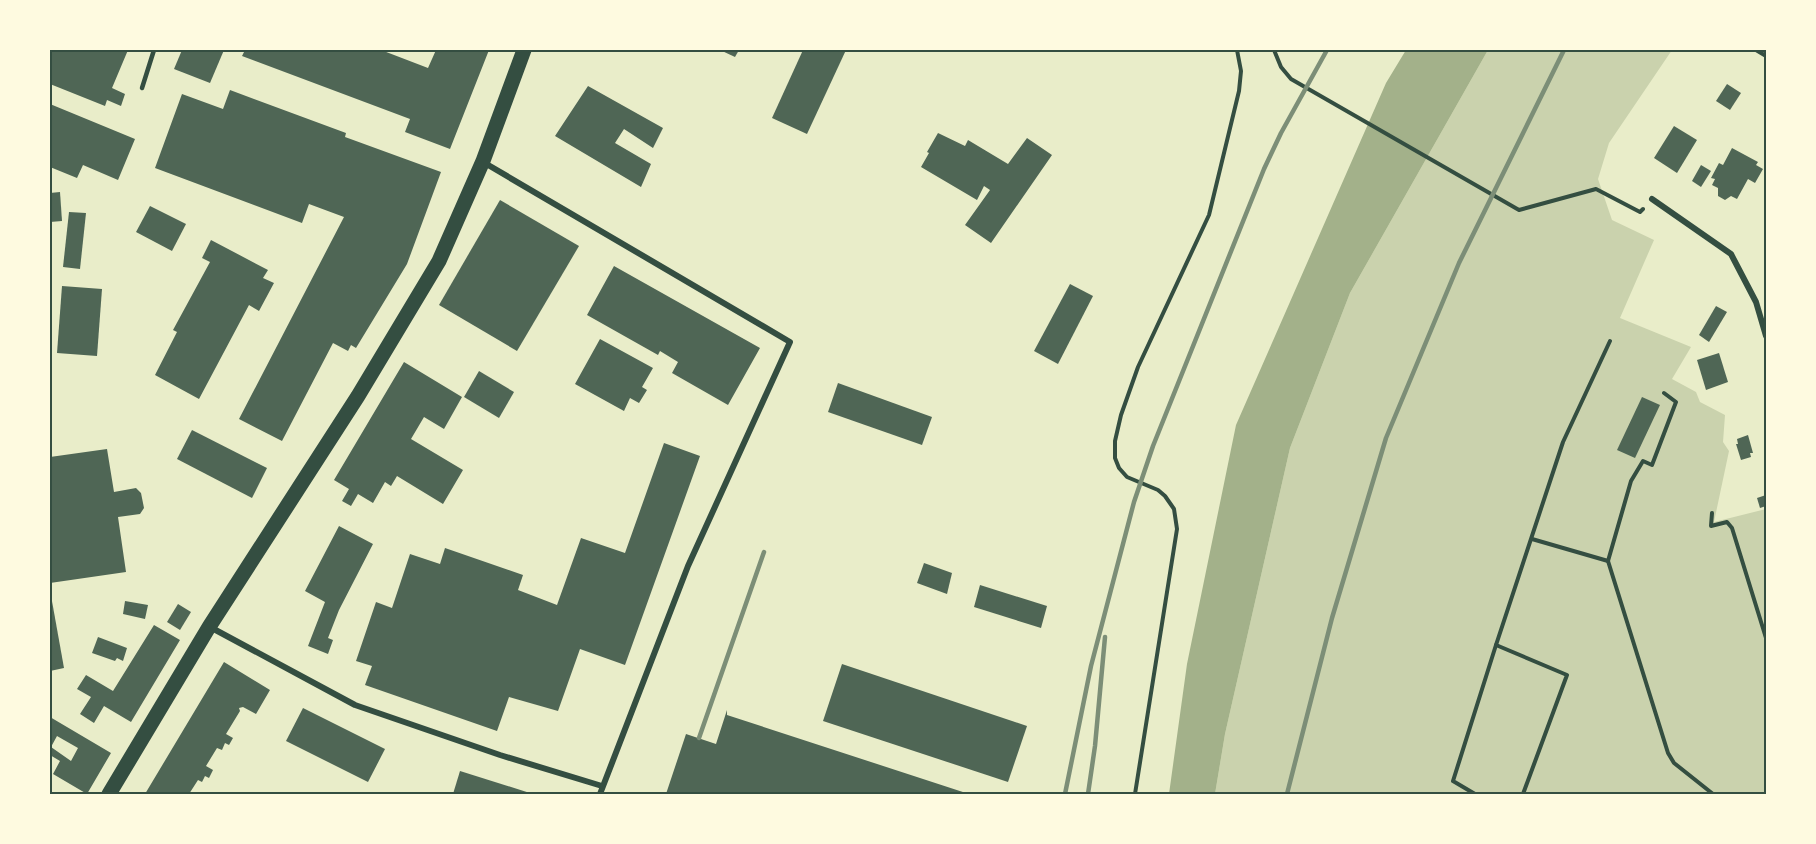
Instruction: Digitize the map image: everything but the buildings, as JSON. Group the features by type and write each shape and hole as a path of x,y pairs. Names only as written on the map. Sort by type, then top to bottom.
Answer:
{"main road":[{"path":"109,795 209,627 358,396 439,261 483,161 524,50"}],"street":[{"path":"483,161 790,342 688,566 600,795"},
{"path":"1652,200 1731,254 1756,302 1767,336"},
{"path":"209,627 355,705 500,755 602,786"}],"lane":[{"path":"142,88 153,50"}],"path":[{"path":"1135,795 1177,529 1174,509 1165,496 1158,490 1127,477 1119,468 1115,458 1115,441 1121,415 1138,367 1209,214 1239,91 1241,71 1237,50"},
{"path":"1274,50 1281,68 1291,79 1519,210 1596,189 1640,212 1652,200"},
{"path":"1756,50 1767,56"},
{"path":"1475,795 1453,781 1563,442 1610,341"},
{"path":"1664,393 1676,402 1652,465 1643,461 1631,481 1608,561 1668,753 1674,763 1713,795"},
{"path":"1712,513 1711,526 1727,522 1732,528 1767,638"},
{"path":"1532,540 1608,561"},
{"path":"1496,645 1567,675 1523,795"}],"shaded area":[{"path":"1406,50 1488,50 1350,293 1290,448 1225,734 1215,794 1169,794 1187,664 1236,425 1386,83"},
{"path":"1488,50 1672,50 1609,143 1598,179 1612,220 1654,240 1620,318 1691,347 1672,379 1696,392 1700,402 1725,415 1723,442 1729,451 1714,522 1766,509 1766,794 1215,794 1225,734 1290,448 1350,293"}],"railway":[{"path":"1065,794 1091,666 1134,502 1153,446 1264,169 1281,133 1327,50"},
{"path":"1287,794 1332,618 1386,438 1459,263 1564,50"},
{"path":"699,738 764,552"},
{"path":"1088,794 1105,637"}]}
